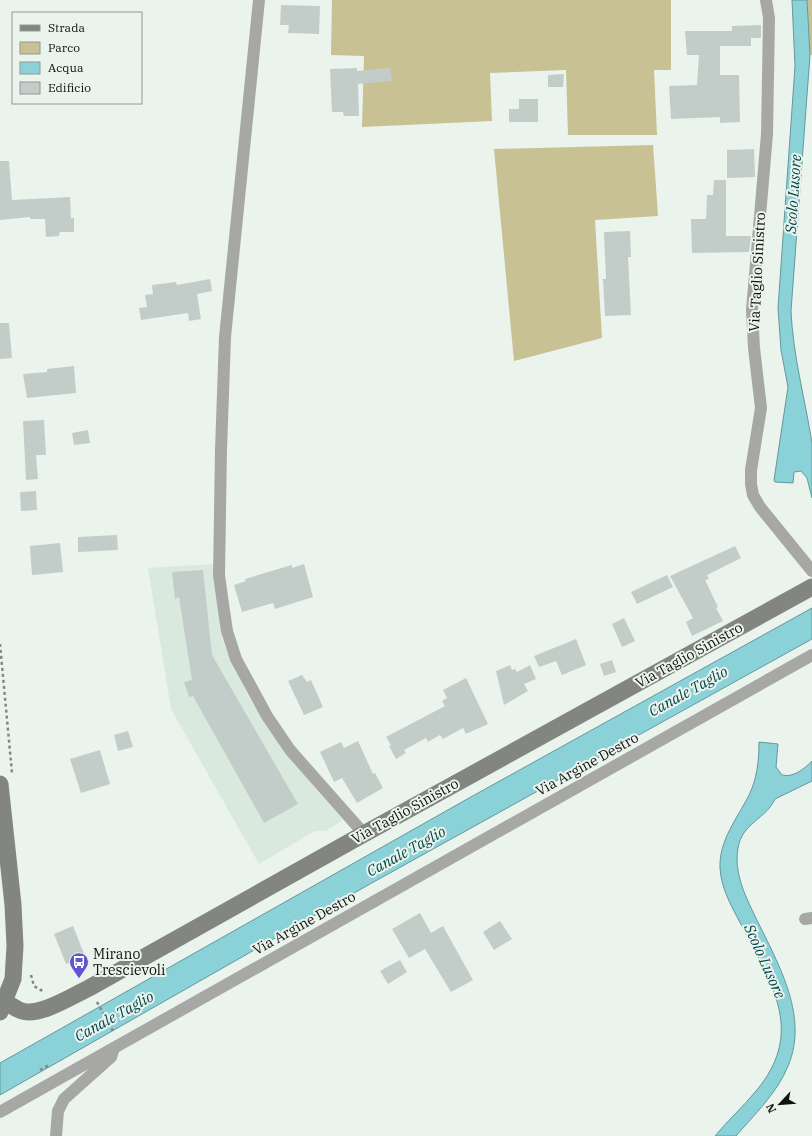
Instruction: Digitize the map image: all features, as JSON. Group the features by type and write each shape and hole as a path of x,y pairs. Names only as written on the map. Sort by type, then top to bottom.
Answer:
{"main road":[{"name":"Via Taglio Sinistro","path":"3,1007 29,1012 48,1008 96,984 362,835 812,587"},
{"path":"0,784 13,905 15,946 13,979 3,1007"}],"street":[{"path":"259,0 227,304 221,450 220,575 222,597 227,631 236,659 267,716 290,750 362,835"},
{"name":"Via Taglio Sinistro","path":"766,0 770,18 767,134 752,310 754,348 761,408 751,470 751,484 753,495 760,507 812,571"},
{"name":"Via Argine Destro","path":"0,1112 812,655"},
{"path":"56,1136 58,1110 64,1099 111,1057 114,1047"}],"path":[{"path":"94,997 115,1034"},
{"path":"40,1070 49,1065"}],"shaded area":[{"path":"214,564 215,591 223,642 248,696 285,754 343,820 326,831 315,831 259,864 171,709 148,568"}],"green space":[{"path":"332,0 671,0 671,70 654,70 657,135 568,135 566,70 490,73 492,121 362,127 364,56 331,55"},
{"path":"807,0 812,0 812,55 810,55"},
{"path":"653,145 658,216 595,220 602,338 514,361 494,149"}],"water":[{"name":"Scolo Lusore","path":"792,0 807,0 810,55 791,311 797,361 812,443 812,498 807,478 801,471 794,472 793,483 775,482 774,480 788,387 781,350 778,308 795,66"},
{"name":"Canale Taglio","path":"812,608 812,639 370,884 0,1095 0,1063 469,798"},
{"name":"Scolo Lusore","path":"759,742 778,744 776,767 782,775 786,776 794,774 802,770 812,761 812,781 775,799 766,812 744,833 740,840 737,857 737,865 743,890 772,950 788,988 793,1008 795,1027 794,1047 784,1076 772,1094 736,1136 715,1136 756,1091 770,1070 779,1050 781,1030 779,1011 774,992 766,972 729,901 723,885 720,868 722,848 754,783 758,763"}],"building":[{"path":"281,5 320,6 319,34 288,33 289,25 280,25"},
{"path":"761,25 761,38 751,38 751,46 720,46 720,75 739,75 740,122 720,123 720,117 671,119 669,86 697,85 699,55 687,55 685,31 732,31 732,26"},
{"path":"357,68 357,71 390,68 392,81 358,84 359,116 344,116 343,112 332,112 330,69"},
{"path":"564,74 563,87 548,87 548,75"},
{"path":"519,99 538,99 538,122 509,122 509,109 519,109"},
{"path":"754,149 755,177 727,178 727,150"},
{"path":"0,161 9,161 12,200 70,197 71,218 74,218 74,232 60,232 59,236 46,237 45,219 30,219 30,217 0,220"},
{"path":"714,180 726,180 726,236 751,236 749,252 692,253 691,219 706,219 707,195 713,195"},
{"path":"630,231 631,257 628,257 631,315 605,316 603,279 606,279 604,232"},
{"path":"210,279 212,291 197,294 201,319 189,321 188,313 141,320 139,308 147,307 145,295 153,294 152,285 176,282 177,285"},
{"path":"0,323 9,323 12,358 0,359"},
{"path":"74,366 76,393 27,398 23,374 47,372 47,369"},
{"path":"44,420 46,455 36,455 38,479 26,480 23,421"},
{"path":"88,430 90,443 74,445 72,433"},
{"path":"36,491 37,510 21,511 20,492"},
{"path":"117,535 118,550 78,552 78,537"},
{"path":"60,543 63,572 32,575 30,546"},
{"path":"735,546 741,558 707,575 709,579 705,580 723,621 692,636 686,622 693,618 670,576"},
{"path":"304,564 313,597 275,609 273,603 242,612 234,585 246,581 245,579 292,565 292,568"},
{"path":"203,570 212,655 298,804 264,823 193,696 189,697 184,682 192,680 179,597 175,599 172,572"},
{"path":"667,575 673,587 637,604 631,592"},
{"path":"624,618 635,641 622,647 612,624"},
{"path":"576,639 586,665 562,675 556,661 539,667 534,656"},
{"path":"612,660 616,672 604,676 600,664"},
{"path":"510,665 512,670 515,669 517,672 530,665 536,679 524,684 528,691 504,705 496,671"},
{"path":"302,675 307,682 311,680 323,707 304,715 288,681"},
{"path":"466,678 488,724 466,734 463,728 443,739 440,735 428,742 426,738 404,750 406,753 396,759 389,746 391,745 386,737 445,706 442,701 447,698 443,690"},
{"path":"128,731 133,747 118,751 114,735"},
{"path":"358,741 373,774 375,773 383,788 357,803 342,778 334,782 320,752 341,742 344,748"},
{"path":"100,750 110,784 81,793 70,759"},
{"path":"420,913 431,933 443,926 473,980 451,992 425,949 409,958 392,929"},
{"path":"500,921 512,939 494,950 483,932"},
{"path":"73,926 85,956 66,964 54,934"},
{"path":"400,960 407,972 388,984 380,971"}],"place":[{"name":"Mirano Trescievoli","path":"79,979"}]}
